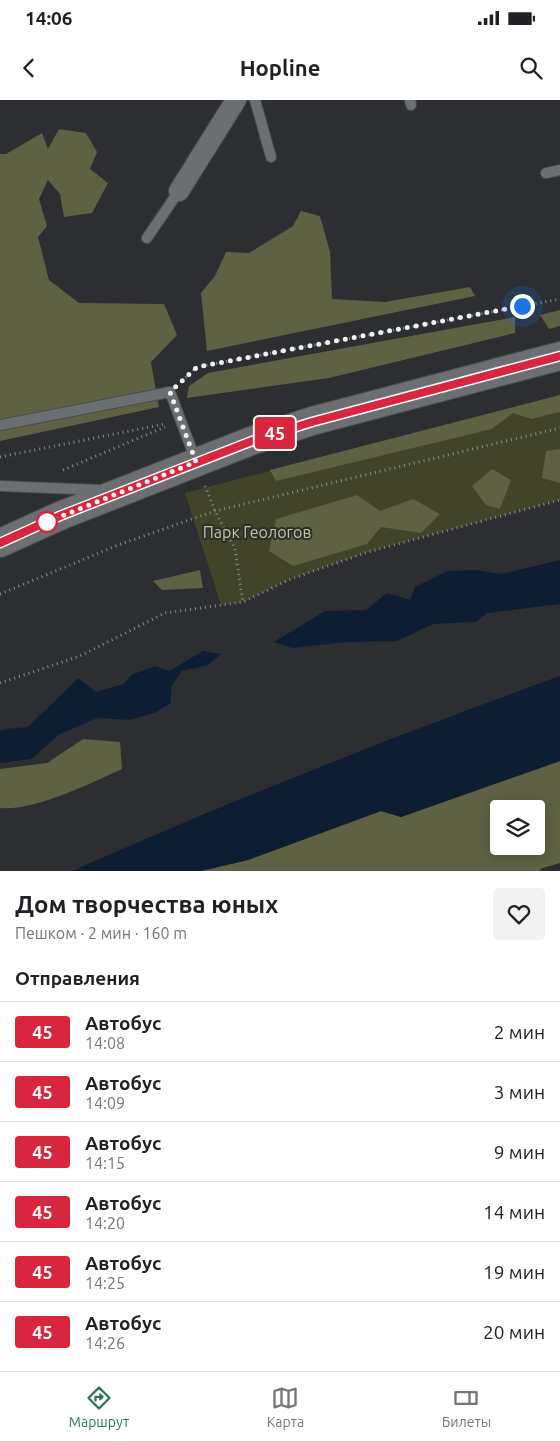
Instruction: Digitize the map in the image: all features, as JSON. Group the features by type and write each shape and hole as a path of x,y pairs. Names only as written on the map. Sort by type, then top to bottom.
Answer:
{"main road":[{"path":"0,543 62,515 252,441 312,422 560,356"}],"street":[{"path":"180,191 236,100"}],"lane":[{"path":"255,100 271,157"},
{"path":"546,173 560,170"},
{"path":"147,238 180,191"},
{"path":"0,424 170,392 196,462"},
{"path":"0,486 122,491"}],"path":[{"path":"170,392 197,367 560,299"},
{"path":"0,457 180,421"},
{"path":"22,487 180,421"},
{"path":"0,594 118,545 215,511 560,428"},
{"path":"0,683 80,656 165,613 243,602 291,579 368,552 560,500"},
{"path":"215,511 236,549 243,602"}],"green space":[{"path":"59,129 86,133 97,152 90,169 108,183 92,213 64,217 60,194 48,180 39,199 47,226 38,237 49,280 79,303 164,304 177,335 151,362 159,407 0,441 0,154 6,154 42,133 48,149"},
{"path":"301,211 320,216 330,252 332,299 385,302 470,287 475,296 207,351 201,293 215,276 226,252 249,253 293,226"},
{"path":"560,310 560,326 549,329 540,315"},
{"path":"515,317 515,333 329,378 187,398 189,386 208,373"},
{"name":"Парк Геологов","path":"560,395 560,500 368,552 291,579 243,602 221,605 185,493"},
{"path":"560,395 560,412 531,419 513,413 492,429 276,481 270,470"},
{"path":"560,449 560,483 542,478 546,451"},
{"path":"492,469 511,480 500,509 486,505 472,486"},
{"path":"357,495 380,511 413,499 440,514 421,533 381,527 367,544 293,566 269,551 276,519"},
{"path":"200,570 203,588 162,590 153,581"},
{"path":"83,739 120,742 122,769 78,789 45,801 14,808 0,808 0,769 47,763"},
{"path":"560,761 560,863 539,871 201,871 248,860 381,811 401,817"}],"water":[{"path":"560,560 560,604 487,613 476,622 433,624 397,641 347,642 292,648 274,642 325,611 366,610 387,593 410,600 415,587 447,571 475,570 502,574"},
{"path":"203,651 221,654 208,665 182,671 171,687 171,703 154,713 129,720 97,718 58,735 32,759 0,763 0,731 28,727 78,678 96,692 124,684 131,675 155,666 169,671"},
{"path":"560,676 560,761 401,817 381,811 248,860 201,871 72,871 314,769"}],"bus line":[{"name":"45","path":"0,543 62,515 252,441 312,422 560,356"}],"route":[{"path":"47,522 196,462 170,392 197,367 522,306"}]}
